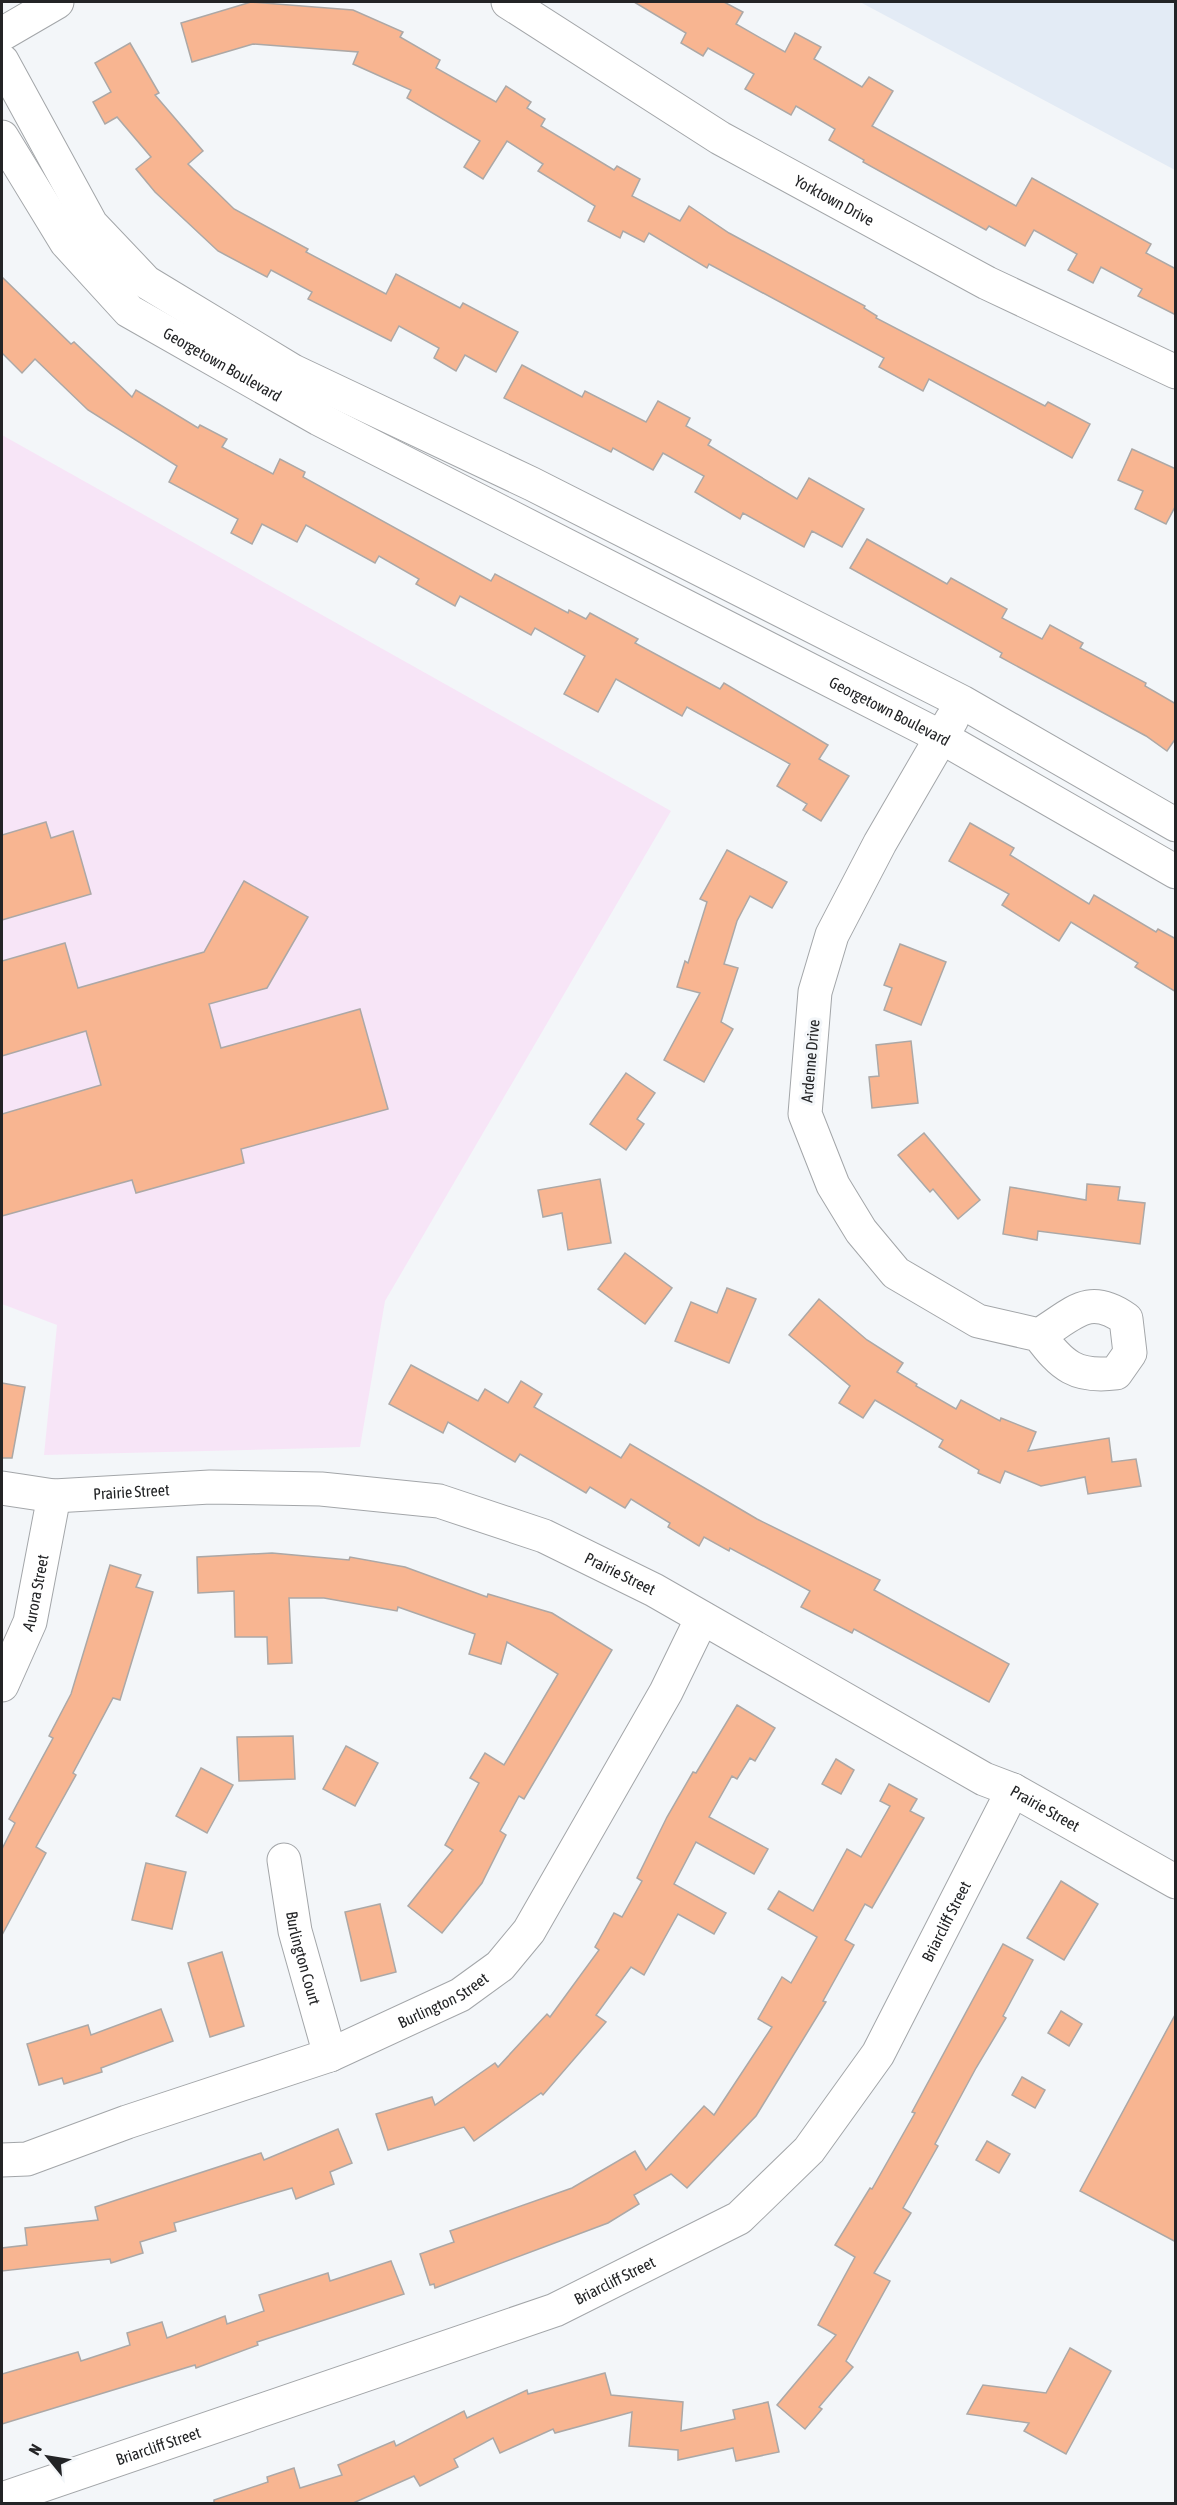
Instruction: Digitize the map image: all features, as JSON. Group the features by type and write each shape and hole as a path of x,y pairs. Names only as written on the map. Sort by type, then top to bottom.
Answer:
{"street":[{"path":"2,34 57,2"},
{"name":"Yorktown Drive","path":"508,2 731,144 987,283 1176,372"},
{"name":"Georgetown Boulevard","path":"2,61 91,224 103,260 129,311 369,444 941,737 1176,872"},
{"name":"Georgetown Boulevard","path":"2,137 66,242 146,282 293,371 614,525 962,702 1176,825"},
{"path":"369,444 384,414"},
{"path":"597,560 614,525"},
{"name":"Ardenne Drive","path":"962,702 880,843 832,935 815,992 805,1114 833,1185 861,1231 896,1273 978,1321 1039,1335"},
{"name":"Prairie Street","path":"2,1488 54,1496 210,1487 321,1489 439,1501 544,1536 654,1590 984,1779 1013,1790 1176,1882"},
{"name":"Aurora Street","path":"2,1685 30,1622 54,1496"},
{"name":"Burlington Street","path":"2,2160 27,2159 127,2122 330,2055 460,1995 500,1966 530,1931 666,1692 702,1618"},
{"name":"Briarcliff Street","path":"2,2499 555,2310 739,2218 809,2150 878,2054 1013,1790"},
{"name":"Burlington Court","path":"284,1860 295,1931 330,2055"}],"shaded area":[{"path":"860,2 1175,2 1175,170"},
{"path":"2,435 671,811 385,1301 360,1447 44,1455 57,1325 2,1304"}],"building":[{"path":"251,2 353,10 403,32 400,37 440,60 436,68 496,102 506,86 531,102 527,108 545,119 541,126 614,170 617,166 640,179 632,196 680,221 689,206 729,233 865,306 864,308 877,316 876,318 1045,406 1048,402 1090,424 1072,458 929,379 923,391 879,367 884,358 709,264 707,268 649,233 644,242 623,231 620,238 588,221 595,206 538,171 543,164 507,141 483,179 464,167 480,141 407,98 411,90 353,64 358,52 253,44 192,62 181,23"},
{"path":"634,2 724,2 743,12 736,24 785,52 795,33 821,47 814,59 862,87 869,77 893,91 872,126 1016,206 1032,178 1151,244 1146,253 1176,269 1176,315 1138,296 1142,289 1101,267 1093,283 1068,270 1077,254 1034,230 1025,246 989,226 986,230 863,162 864,160 829,140 835,129 796,106 791,115 745,89 754,74 708,48 703,56 681,43 686,33"},
{"path":"130,43 159,93 155,95 203,151 188,164 234,209 308,249 306,252 386,294 396,274 460,308 463,303 518,332 496,372 465,355 456,371 434,358 439,348 399,326 391,341 308,299 312,292 271,270 267,277 218,251 155,192 136,169 151,157 117,117 105,124 93,102 111,92 95,63"},
{"path":"2,277 71,344 74,342 132,397 136,390 198,428 200,425 227,439 222,447 273,474 280,459 305,472 303,477 491,581 495,574 568,613 569,610 586,619 590,613 638,639 635,643 720,689 724,683 828,745 819,759 849,776 821,821 803,810 807,804 777,786 790,764 687,707 682,716 616,679 598,712 564,694 585,656 535,628 531,635 460,596 455,606 416,584 419,579 379,556 375,563 306,525 297,542 262,524 252,544 231,533 238,519 169,482 177,466 88,410 35,359 22,373 2,353"},
{"path":"522,365 582,397 585,391 646,422 658,401 690,418 686,426 711,440 708,445 797,499 809,478 864,509 842,547 812,531 804,547 743,513 740,519 695,492 704,476 663,453 653,470 613,448 611,452 504,398"},
{"path":"1132,449 1176,469 1176,505 1166,524 1135,509 1143,491 1118,480"},
{"path":"867,539 947,584 951,578 1007,609 1002,618 1042,639 1050,625 1083,643 1080,648 1146,683 1145,686 1176,704 1176,738 1167,751 1146,736 1000,657 1002,653 850,568"},
{"path":"46,822 51,838 73,831 91,894 2,920 2,835"},
{"path":"970,823 1014,848 1010,855 1089,904 1094,895 1156,932 1158,929 1176,939 1176,992 1135,967 1138,963 1071,922 1059,941 1002,905 1009,894 949,861"},
{"path":"727,850 787,882 772,908 750,896 737,921 724,964 738,968 721,1022 733,1029 704,1082 664,1060 700,993 677,987 685,961 688,963 707,902 700,899"},
{"path":"244,881 308,917 267,988 209,1004 221,1048 360,1009 388,1109 241,1149 244,1163 136,1193 132,1180 2,1216 2,1114 101,1085 86,1031 2,1056 2,961 65,943 78,988 204,952"},
{"path":"900,944 946,962 921,1025 884,1010 892,988 884,985"},
{"path":"911,1041 918,1103 872,1108 869,1077 879,1076 876,1045"},
{"path":"626,1073 655,1093 637,1119 644,1124 626,1150 590,1124"},
{"path":"924,1133 980,1200 958,1219 933,1189 930,1192 898,1155"},
{"path":"600,1179 611,1243 568,1250 562,1213 543,1217 538,1190"},
{"path":"1087,1184 1120,1187 1118,1200 1145,1203 1140,1244 1038,1231 1037,1240 1003,1234 1010,1187 1086,1200"},
{"path":"625,1253 672,1288 645,1324 598,1289"},
{"path":"727,1288 756,1299 729,1363 675,1341 691,1302 717,1313"},
{"path":"819,1299 867,1340 903,1363 897,1372 917,1384 916,1386 956,1409 961,1400 1000,1421 1001,1418 1036,1432 1028,1451 1109,1438 1112,1462 1136,1459 1141,1486 1088,1494 1085,1477 1041,1486 1005,1471 1000,1483 978,1473 979,1470 939,1447 943,1440 875,1400 863,1418 839,1403 850,1386 789,1335"},
{"path":"411,1365 478,1401 485,1389 508,1403 521,1381 542,1394 534,1407 621,1458 630,1444 757,1519 880,1580 874,1590 1009,1664 989,1702 854,1629 852,1633 801,1607 810,1591 730,1548 729,1551 704,1537 699,1546 668,1527 670,1523 631,1499 625,1508 590,1487 586,1493 520,1454 515,1462 448,1422 443,1433 389,1404"},
{"path":"2,1383 25,1387 12,1458 2,1458"},
{"path":"272,1553 349,1560 350,1557 405,1567 487,1597 488,1594 552,1613 612,1650 524,1799 519,1796 500,1831 506,1835 482,1883 442,1933 408,1906 453,1850 445,1845 479,1783 470,1778 485,1753 504,1765 558,1674 507,1642 501,1664 469,1654 475,1634 398,1607 397,1611 324,1598 289,1598 292,1663 268,1664 267,1637 235,1637 234,1591 198,1593 197,1557"},
{"path":"110,1565 141,1575 136,1587 153,1592 120,1700 113,1698 73,1773 76,1775 36,1847 46,1853 2,1935 2,1849 15,1823 9,1819 53,1738 49,1736 71,1694"},
{"path":"737,1705 775,1728 755,1761 750,1758 737,1779 732,1776 709,1817 768,1849 754,1874 696,1842 674,1884 726,1913 714,1934 678,1914 644,1975 631,1967 596,2015 606,2022 543,2095 541,2093 474,2141 464,2127 388,2150 376,2114 432,2097 435,2105 495,2063 498,2067 547,2014 550,2017 599,1950 595,1947 614,1913 622,1917 642,1881 637,1878 667,1817 693,1772 696,1773"},
{"path":"293,1736 295,1779 239,1781 237,1737"},
{"path":"346,1746 378,1763 355,1806 323,1789"},
{"path":"836,1759 854,1770 841,1794 822,1784"},
{"path":"201,1768 233,1785 207,1833 176,1816"},
{"path":"889,1784 917,1799 910,1811 924,1818 872,1908 865,1904 845,1940 854,1945 823,2001 826,2002 756,2116 687,2188 671,2174 634,2195 639,2204 608,2223 435,2288 434,2284 430,2285 420,2254 454,2242 450,2231 572,2188 635,2151 646,2170 704,2106 714,2115 772,2027 758,2019 782,1977 791,1983 817,1937 768,1909 779,1891 813,1911 847,1849 861,1857 890,1806 880,1801"},
{"path":"146,1863 186,1872 172,1929 132,1920"},
{"path":"1061,1881 1098,1904 1064,1960 1027,1938"},
{"path":"380,1904 396,1972 361,1981 345,1912"},
{"path":"1003,1944 1033,1960 1003,2016 1006,2018 976,2068 935,2144 938,2146 903,2208 911,2213 874,2273 890,2281 846,2361 853,2367 819,2407 822,2409 805,2429 777,2405 836,2335 818,2325 855,2257 835,2245 870,2188 872,2189 915,2113 912,2112"},
{"path":"222,1952 244,2026 210,2037 188,1963"},
{"path":"161,2009 173,2041 101,2068 102,2072 64,2084 62,2078 39,2085 27,2044 88,2025 91,2035"},
{"path":"1061,2011 1082,2024 1069,2046 1048,2033"},
{"path":"1176,2013 1176,2242 1080,2191"},
{"path":"1022,2077 1045,2090 1035,2108 1012,2095"},
{"path":"338,2129 352,2163 330,2172 334,2184 296,2199 292,2188 174,2223 176,2231 140,2242 143,2253 111,2263 110,2259 2,2271 2,2248 27,2245 25,2228 98,2220 95,2207 261,2153 264,2160"},
{"path":"987,2141 1010,2154 999,2173 976,2160"},
{"path":"391,2261 404,2294 257,2342 258,2345 196,2368 195,2365 2,2424 2,2374 78,2352 81,2361 130,2345 127,2333 162,2322 167,2338 225,2316 227,2324 264,2311 259,2295 328,2273 330,2281"},
{"path":"1070,2348 1111,2371 1066,2454 1024,2431 1029,2423 967,2414 983,2385 1046,2393"},
{"path":"605,2373 611,2395 683,2402 681,2431 735,2419 733,2410 768,2402 779,2452 736,2461 733,2448 678,2460 678,2450 629,2446 632,2412 555,2433 553,2429 500,2453 493,2438 454,2459 458,2467 420,2486 414,2476 351,2504 214,2504 214,2500 268,2482 267,2477 294,2468 300,2488 342,2475 338,2465 394,2441 396,2446 464,2411 467,2418 527,2390 528,2394"}]}
